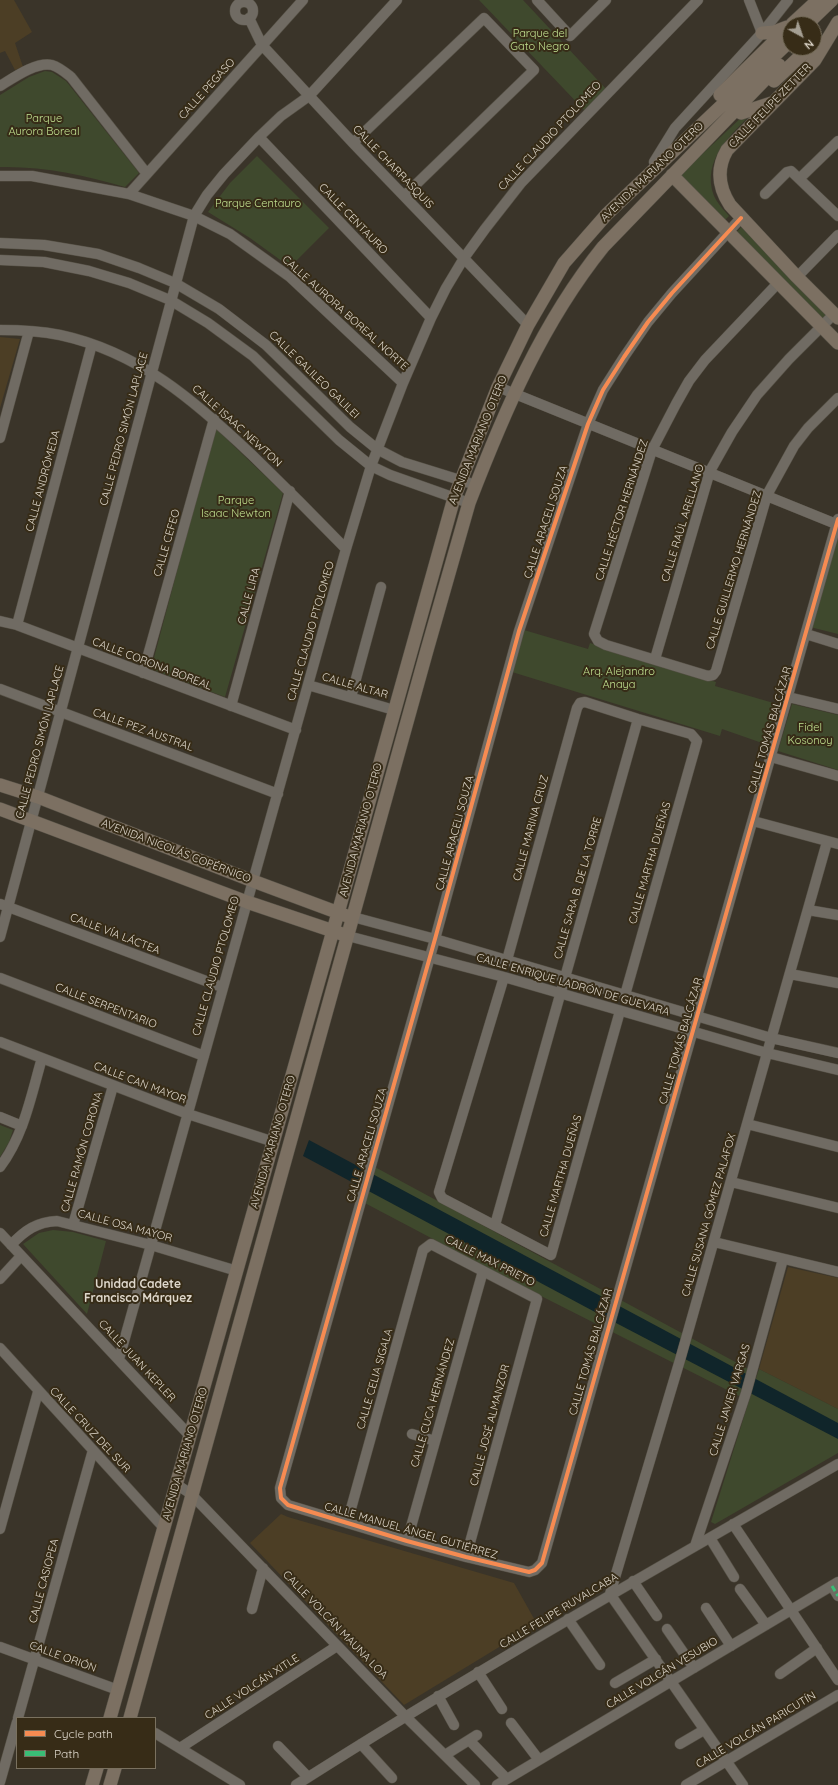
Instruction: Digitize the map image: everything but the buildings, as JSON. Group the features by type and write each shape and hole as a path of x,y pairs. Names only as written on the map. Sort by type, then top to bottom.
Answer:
{"main road":[{"path":"802,16 818,0"},
{"path":"807,16 832,0"},
{"path":"822,22 838,6"},
{"path":"822,36 838,21"},
{"name":"CALLE FELIPE ZETTER","path":"836,316 741,218 726,200 721,186 720,174 722,159 727,150 815,60 838,21"},
{"path":"762,33 774,32 782,29"},
{"path":"640,182 654,162 782,36"},
{"path":"815,60 838,40"},
{"name":"AVENIDA MARIANO OTERO","path":"130,1717 191,1494 469,503 476,485 514,394 542,338 579,276 603,247 691,156 782,51"},
{"name":"AVENIDA MARIANO OTERO","path":"110,1717 460,480 498,387 528,325 564,263 607,214 640,182 764,72 785,56"},
{"path":"691,156 741,113 801,56"},
{"path":"741,113 773,102"},
{"path":"672,175 838,343"},
{"name":"AVENIDA NICOLÁS COPÉRNICO","path":"0,785 38,797 253,881 338,913 353,917"},
{"name":"AVENIDA NICOLÁS COPÉRNICO","path":"0,809 247,902 348,936"},
{"path":"92,1785 97,1769"},
{"path":"110,1785 115,1769"}],"street":[{"name":"CALLE PEGASO","path":"129,194 303,0"},
{"name":"CALLE PEDRO SIMÓN LAPLACE","path":"0,937 4,905 32,820 170,300 194,216 207,195 224,174 259,137 282,116 309,96 397,0"},
{"path":"537,0 570,36 606,0"},
{"name":"CALLE CLAUDIO PTOLOMEO","path":"119,1359 222,987 278,794 346,549 377,449 403,383 431,318 446,288 464,258 498,212 521,183 698,0"},
{"path":"749,0 762,33"},
{"path":"654,162 676,128 762,33 788,0"},
{"name":"CALLE CHARRASQUIS","path":"239,1 246,1 253,7 253,13 249,18 262,45 353,143 528,325"},
{"path":"353,143 484,18 534,70 404,196"},
{"path":"0,86 23,72 38,66 52,65 63,71 71,77 148,174"},
{"name":"CALLE CENTAURO","path":"259,137 431,318"},
{"path":"800,178 838,141"},
{"path":"765,194 789,170 800,178 838,216"},
{"name":"CALLE AURORA BOREAL NORTE","path":"0,176 32,176 129,194 194,216 230,234 290,277 403,383"},
{"name":"CALLE ARACELI SOUZA","path":"281,1498 280,1488 430,958 519,631 588,424 603,390 648,322 672,293 741,218"},
{"path":"797,276 838,235"},
{"name":"CALLE GALILEO GALILEI","path":"0,243 44,245 98,254 139,268 175,283 219,309 266,345 350,427 377,449 402,462 476,485"},
{"path":"0,260 44,262 89,271 129,283 170,300 208,323 253,356 339,440 372,466 390,475 469,503"},
{"name":"CALLE HÉCTOR HERNÁNDEZ","path":"655,659 606,645 598,640 594,634 652,450 686,387 705,360 778,283"},
{"name":"CALLE RAÚL ARELLANO","path":"655,659 710,472 732,432 757,395 821,326 836,316"},
{"name":"CALLE ISAAC NEWTON","path":"0,330 29,331 60,335 92,344 121,356 152,372 184,394 214,419 290,491 346,549"},
{"path":"0,438 29,331"},
{"name":"CALLE ANDRÓMEDA","path":"17,625 92,344"},
{"path":"498,387 652,450 837,522"},
{"name":"CALLE GUILLERMO HERNÁNDEZ","path":"655,659 708,676 713,675 716,671 767,495 794,446 808,428 838,398"},
{"name":"CALLE CEFEO","path":"143,673 214,419"},
{"name":"CALLE LIRA","path":"231,706 290,491"},
{"name":"CALLE TOMÁS BALCÁZAR","path":"539,1567 544,1559 612,1322 837,522"},
{"path":"351,697 381,587"},
{"name":"CALLE CORONA BOREAL","path":"0,621 17,625 296,730"},
{"path":"806,634 838,644"},
{"name":"CALLE ALTAR","path":"308,685 394,710"},
{"name":"CALLE PEZ AUSTRAL","path":"0,689 278,794"},
{"path":"788,697 838,709"},
{"name":"CALLE MARINA CRUZ","path":"507,960 577,708 580,703 585,702 638,719"},
{"name":"CALLE MARTHA DUEÑAS","path":"625,995 697,744 696,738 691,734 638,719"},
{"name":"CALLE SARA B. DE LA TORRE","path":"495,1225 638,719"},
{"path":"771,757 838,776"},
{"path":"753,821 838,844"},
{"name":"CALLE SUSANA GÓMEZ PALAFOX","path":"610,1594 681,1358 827,842"},
{"name":"CALLE VÍA LÁCTEA","path":"4,905 222,987"},
{"path":"808,910 838,915"},
{"name":"CALLE ENRIQUE LADRÓN DE GUEVARA","path":"353,917 435,939 771,1038 838,1053"},
{"name":"CALLE ENRIQUE LADRÓN DE GUEVARA","path":"348,936 504,977 767,1053 838,1070"},
{"path":"790,974 838,983"},
{"path":"495,1225 442,1198 439,1192 504,977"},
{"name":"CALLE SERPENTARIO","path":"0,978 204,1056"},
{"name":"CALLE MARTHA DUEÑAS","path":"495,1225 550,1255 620,1011"},
{"name":"CALLE CAN MAYOR","path":"0,1042 188,1114 274,1142"},
{"path":"0,1167 12,1149 22,1126 42,1058"},
{"name":"CALLE RAMÓN CORONA","path":"74,1225 113,1086"},
{"path":"0,1117 22,1126"},
{"path":"747,1124 838,1146"},
{"path":"731,1182 838,1208"},
{"name":"CALLE OSA MAYOR","path":"11,1244 36,1224 57,1221 151,1245 237,1271"},
{"name":"CALLE JUAN KEPLER","path":"0,1233 190,1436"},
{"path":"714,1242 838,1272"},
{"name":"CALLE MAX PRIETO","path":"431,1244 537,1299"},
{"name":"CALLE CELIA SIGALA","path":"347,1523 423,1250 431,1244"},
{"path":"0,1279 22,1256"},
{"name":"CALLE JAVIER VARGAS","path":"695,1546 752,1375 783,1259"},
{"name":"CALLE CUCA HERNÁNDEZ","path":"407,1541 483,1270"},
{"name":"CALLE JOSÉ ALMANZOR","path":"466,1557 537,1299"},
{"name":"CALLE CRUZ DEL SUR","path":"0,1348 38,1392 164,1528"},
{"path":"0,1529 38,1392"},
{"path":"412,1434 435,1441"},
{"name":"CALLE CASIOPEA","path":"18,1717 93,1450"},
{"name":"CALLE FELIPE RUVALCABA","path":"296,1785 478,1672 515,1652 610,1594 838,1464"},
{"name":"CALLE VOLCÁN MAUNA LOA","path":"176,1484 191,1494 405,1716 475,1785"},
{"name":"CALLE MANUEL ÁNGEL GUTIÉRREZ","path":"281,1498 288,1505 466,1557 529,1572 539,1567"},
{"path":"733,1524 838,1680"},
{"path":"710,1538 734,1577"},
{"path":"252,1609 263,1568"},
{"path":"633,1581 657,1616"},
{"path":"835,1584 838,1596"},
{"name":"CALLE VOLCÁN VESUBIO","path":"498,1785 835,1584"},
{"path":"740,1589 766,1625"},
{"path":"610,1594 743,1785"},
{"path":"706,1608 730,1646"},
{"path":"568,1619 600,1665"},
{"path":"667,1629 694,1668"},
{"name":"CALLE VOLCÁN XITLE","path":"180,1748 337,1646"},
{"name":"CALLE ORIÓN","path":"0,1647 118,1690"},
{"path":"780,1674 817,1648"},
{"path":"615,1683 656,1659"},
{"path":"478,1672 502,1709"},
{"name":"CALLE VOLCÁN PARICUTÍN","path":"686,1785 838,1695"},
{"path":"438,1696 454,1725"},
{"path":"511,1723 539,1760"},
{"path":"0,1782 16,1726"},
{"path":"680,1744 704,1730"},
{"path":"156,1734 240,1785"},
{"path":"445,1756 473,1737 507,1779"},
{"path":"361,1744 392,1778"},
{"path":"278,1746 308,1777"}],"shaded area":[{"path":"0,0 14,0 32,32 15,43 23,67 15,70 5,51 0,53"},
{"path":"0,337 20,339 0,408"},
{"path":"788,1267 838,1278 838,1409 759,1369"},
{"path":"281,1514 514,1583 537,1624 404,1705 250,1543"}],"green space":[{"name":"Parque del Gato Negro","path":"479,0 523,0 606,89 585,111"},
{"name":"Parque Aurora Boreal","path":"45,71 52,72 66,81 139,173 125,187 63,172 32,168 0,167 0,95 29,77"},
{"path":"753,112 720,149 712,171 711,183 714,196 729,216 724,221 680,175 745,114"},
{"name":"Parque Centauro","path":"257,156 329,228 290,267 250,238 208,212 230,183"},
{"path":"741,227 827,314 821,319 736,233"},
{"name":"Parque Isaac Newton","path":"215,428 283,493 225,697 151,669"},
{"path":"838,530 838,634 810,627"},
{"name":"Arq. Alejandro Anaya","path":"524,630 588,649 590,643 716,682 715,686 777,704 765,744 722,729 720,736 512,672"},
{"name":"Fidel Kosonoy","path":"792,704 838,715 838,770 778,751"},
{"path":"0,1125 13,1130 9,1142 0,1157"},
{"path":"373,1166 752,1371 745,1399 543,1297 361,1201"},
{"path":"53,1230 73,1232 106,1241 87,1314 23,1244 39,1233"},
{"path":"759,1369 838,1409 838,1453 715,1524 711,1522"}],"water":[{"path":"309,1140 838,1423 838,1439 595,1312 303,1156"}],"marked path":[{"path":"832,1586 838,1596"}],"cycle path":[{"path":"741,218 672,293 648,322 603,390 588,424 519,631 435,939 280,1488 281,1498 288,1505 407,1541 529,1572 535,1570 542,1563 838,519"}],"district":[{"name":"Unidad Cadete Francisco Márquez","path":"138,1291"}]}
